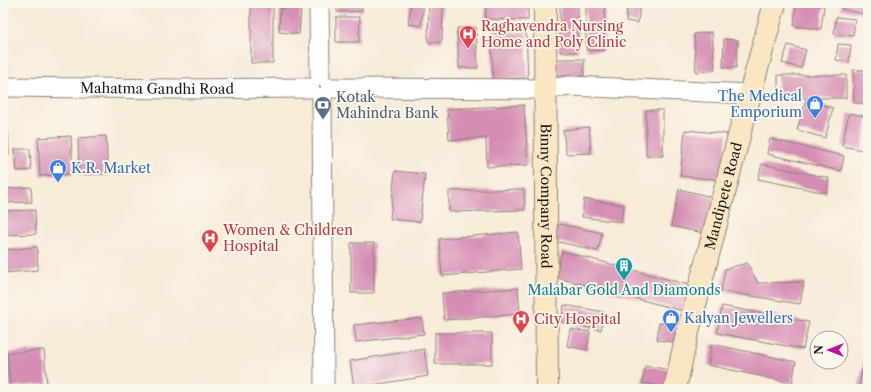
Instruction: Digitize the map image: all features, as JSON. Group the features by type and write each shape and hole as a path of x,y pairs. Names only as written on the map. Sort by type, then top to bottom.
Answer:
{"main road":[{"name":"Binny Company Road","path":"545,3 547,389"},
{"name":"Mandipete Road","path":"675,389 685,343 775,3"}],"street":[{"path":"319,3 324,389"},
{"name":"Mahatma Gandhi Road","path":"3,87 179,89 321,87 546,89 570,86 750,94"}],"building":[{"path":"251,3 273,3 273,63 251,63"},
{"path":"337,3 362,3 362,11 337,12"},
{"path":"411,3 424,3 421,26 408,24"},
{"path":"429,3 443,3 442,42 428,42"},
{"path":"486,3 528,3 528,20 485,19"},
{"path":"560,3 578,3 578,52 560,52"},
{"path":"586,3 605,3 604,51 586,50"},
{"path":"627,3 640,3 638,23 626,21"},
{"path":"796,3 824,6 821,29 794,26"},
{"path":"842,3 868,3 868,15 841,9"},
{"path":"280,8 301,9 299,34 279,32"},
{"path":"336,17 360,17 359,42 336,42"},
{"path":"836,17 855,19 853,36 834,34"},
{"path":"476,27 478,68 459,68 457,28"},
{"path":"526,32 528,78 493,79 491,34"},
{"path":"712,32 715,70 696,72 694,34"},
{"path":"724,39 738,40 736,68 723,67"},
{"path":"838,44 851,45 849,62 836,60"},
{"path":"788,45 806,50 801,68 782,63"},
{"path":"555,59 584,59 584,76 555,76"},
{"path":"853,70 868,70 868,103 854,103"},
{"path":"778,75 846,75 846,98 778,98"},
{"name":"The Medical Emporium","path":"806,100 833,108 825,138 797,130"},
{"path":"524,105 528,165 487,167 486,138 449,140 447,109"},
{"path":"646,110 663,110 663,156 646,156"},
{"path":"849,113 868,117 862,150 842,146"},
{"path":"589,127 591,153 566,154 563,130"},
{"path":"685,130 727,134 723,180 680,176"},
{"path":"8,132 9,156 3,157 3,133"},
{"path":"71,136 73,174 40,176 38,138"},
{"path":"106,136 108,174 79,175 78,138"},
{"path":"770,139 844,156 841,171 767,154"},
{"path":"15,149 30,149 31,170 17,171"},
{"path":"762,164 829,178 826,193 758,179"},
{"path":"395,171 425,174 420,222 390,219"},
{"path":"31,187 32,202 3,203 3,189"},
{"path":"524,189 525,210 449,212 449,191"},
{"path":"679,189 716,198 708,234 671,226"},
{"path":"584,199 624,205 621,222 582,217"},
{"path":"35,210 36,234 3,235 3,211"},
{"path":"559,224 602,233 598,251 555,241"},
{"path":"518,232 521,269 442,276 439,239"},
{"path":"351,243 374,243 374,293 351,293"},
{"path":"37,247 38,270 3,273 3,250"},
{"name":"Malabar Gold And Diamonds","path":"562,251 693,286 687,312 555,277"},
{"path":"747,263 758,283 804,282 800,304 721,291 725,269"},
{"path":"518,288 520,314 444,320 442,293"},
{"path":"564,305 604,312 601,330 561,322"},
{"path":"722,306 809,322 803,349 717,333"},
{"path":"422,318 424,334 356,342 354,325"},
{"name":"Kalyan Jewellers","path":"659,323 684,326 682,343 657,340"},
{"path":"570,329 590,332 587,350 567,346"},
{"path":"435,333 492,333 492,364 435,364"},
{"path":"712,344 796,362 792,383 708,365"},
{"path":"424,349 428,376 354,388 350,361"},
{"path":"867,349 868,389 858,389"},
{"path":"44,350 47,384 10,387 7,353"},
{"path":"645,366 673,370 671,388 642,383"}],"place":[{"name":"Raghavendra Nursing Home and Poly Clinic","path":"468,49"},
{"name":"The Medical Emporium","path":"815,119"},
{"name":"Kotak Mahindra Bank","path":"323,120"},
{"name":"K.R. Market","path":"58,183"},
{"name":"Women & Children Hospital","path":"210,253"},
{"name":"Malabar Gold And Diamonds","path":"624,281"},
{"name":"Kalyan Jewellers","path":"671,333"},
{"name":"City Hospital","path":"521,334"}]}
